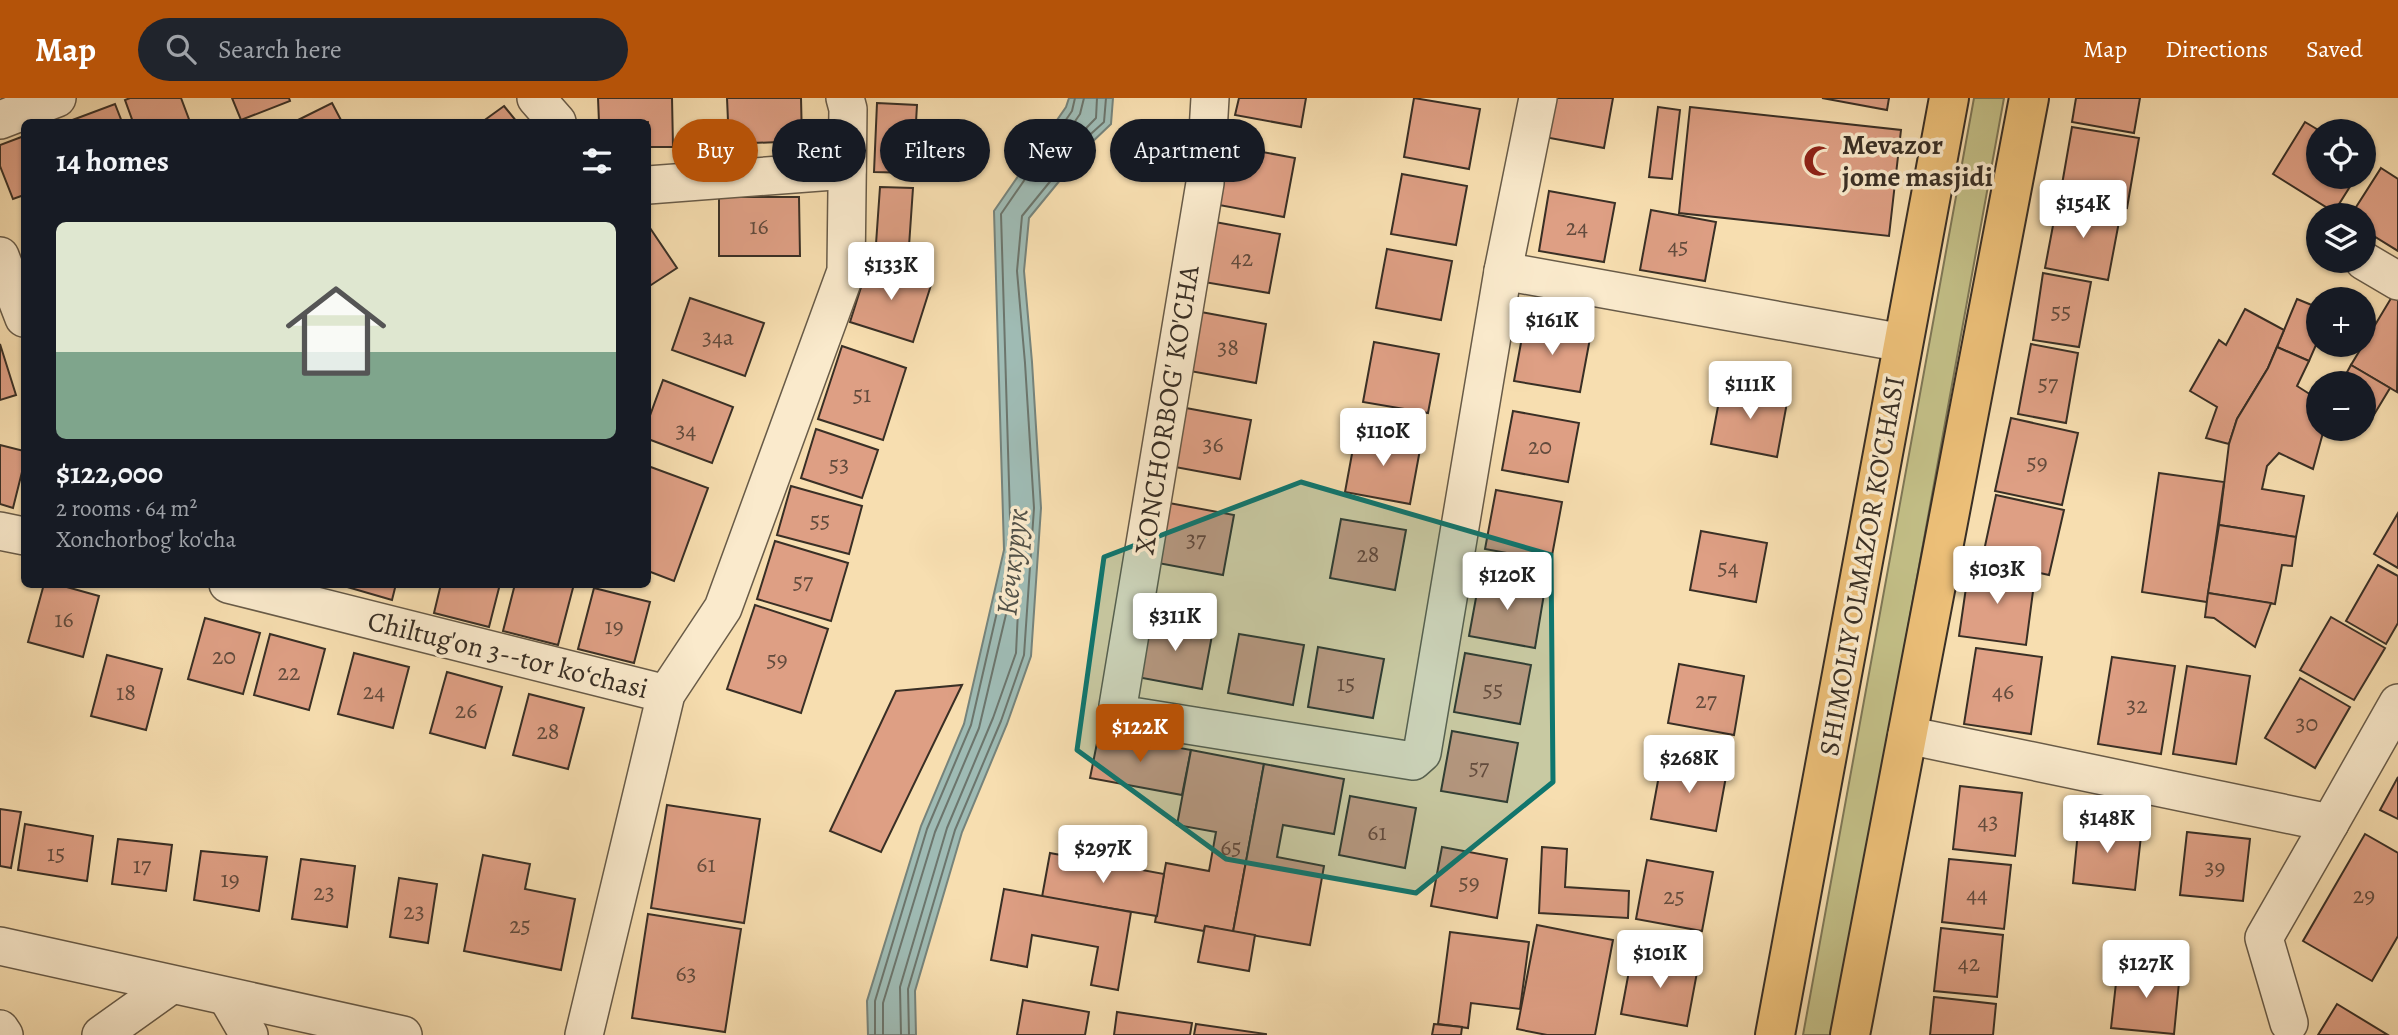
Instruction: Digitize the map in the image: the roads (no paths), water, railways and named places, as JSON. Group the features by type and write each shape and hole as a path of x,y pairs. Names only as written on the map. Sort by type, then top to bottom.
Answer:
{"main road":[{"name":"SHIMOLIY OLMAZOR KO'CHASI","path":"1775,1035 1949,98"},
{"path":"1850,1035 2029,98"}],"street":[{"path":"0,120 57,98"},
{"path":"536,98 554,119"},
{"path":"845,98 848,119"},
{"name":"XONCHORBOG' KO'CHA","path":"1210,98 1205,183 1118,706 1125,715 1413,761 1422,753 1503,271 1538,98"},
{"path":"651,185 772,176"},
{"path":"584,1035 666,694 723,608 846,271 847,182"},
{"path":"0,256 21,310"},
{"path":"2376,268 2398,281"},
{"path":"1503,271 1903,343"},
{"path":"0,530 21,535"},
{"name":"Chiltug'on 3--tor koʻchasi","path":"244,588 666,694"},
{"path":"2289,1023 2264,938 2398,703"},
{"path":"1907,735 2330,823"},
{"path":"0,946 403,1035"},
{"path":"101,1035 171,985"},
{"path":"227,997 249,1035"},
{"path":"0,1029 4,1035"}],"water":[{"path":"1069,98 1113,98 1110,125 1096,138 1096,119 1058,119"},
{"name":"Кечкурук","path":"1014,182 1058,182 1029,218 1024,271 1041,508 1031,656 1007,724 962,832 915,991 916,1035 868,1035 867,1001 921,826 964,724 1004,550 994,211"}],"place":[{"name":"Mevazor jome masjidi","path":"1819,161"}]}
